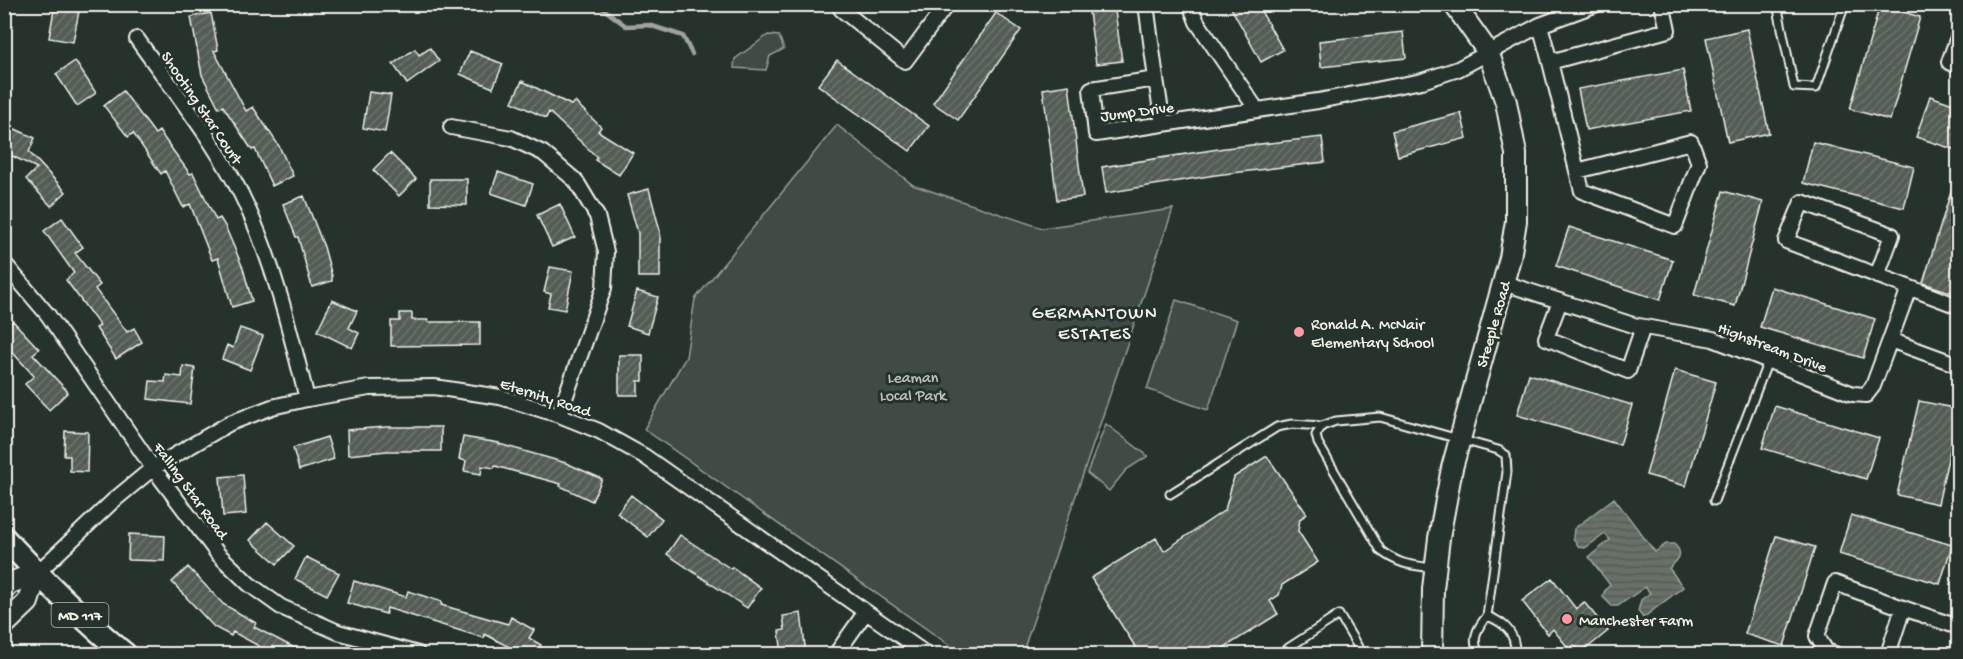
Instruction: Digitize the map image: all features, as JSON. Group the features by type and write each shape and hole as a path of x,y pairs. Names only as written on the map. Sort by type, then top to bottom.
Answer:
{"main road":[{"name":"MD 117","path":"4,538 93,628 125,654"}],"street":[{"path":"845,4 841,9 905,61 947,4"},
{"name":"Jump Drive","path":"1146,4 1156,79 1091,88 1096,134 1257,110 1422,81 1458,69 1488,52"},
{"path":"1190,4 1197,21 1257,110"},
{"name":"Steeple Road","path":"1432,654 1433,589 1447,492 1504,283 1516,221 1516,154 1506,102 1488,52 1454,4"},
{"path":"1488,52 1540,25 1597,4"},
{"path":"1550,62 1668,30 1662,4"},
{"path":"1540,25 1550,62 1577,171 1582,190 1675,226 1699,164 1691,142 1577,171"},
{"path":"1959,37 1949,62 1959,66"},
{"name":"Shooting Star Court","path":"137,39 213,147 249,210 276,281 307,399"},
{"path":"1156,79 1163,124"},
{"path":"451,127 511,138 543,153 576,181 597,216 606,252 604,288 559,415"},
{"path":"1877,276 1892,235 1802,202 1786,241 1877,276 1959,306"},
{"name":"Falling Star Road","path":"4,263 48,315 153,468 218,554 249,584 281,607 338,632 418,654"},
{"name":"Highstream Drive","path":"1504,283 1643,327 1713,339 1853,394 1866,395 1873,386 1890,340"},
{"path":"1909,288 1890,340 1959,365"},
{"path":"1560,301 1546,338 1628,371 1643,327"},
{"name":"Eternity Road","path":"37,573 113,501 153,468 230,423 272,407 369,388 435,387 500,397 559,415 598,431 644,456 926,654"},
{"path":"4,589 10,583 37,573"},
{"path":"4,625 28,602 37,573"},
{"path":"1835,654 1826,651 1817,636 1835,583 1959,627"},
{"path":"1888,654 1903,608"},
{"path":"836,654 865,613"}],"lane":[{"path":"1776,4 1794,87 1816,88 1845,4"},
{"path":"1714,501 1768,361"},
{"path":"1170,494 1277,427 1292,424 1322,426 1336,421 1380,417 1498,450 1506,456 1508,463 1487,616 1475,636 1475,648 1479,654"},
{"path":"1322,426 1316,435 1318,443 1381,551 1405,565 1435,568"},
{"path":"1279,654 1339,615 1361,652 1357,654"},
{"path":"1487,616 1505,625 1515,637 1515,654"}],"green space":[{"path":"768,35 779,36 784,49 770,56 766,70 734,68 735,59"},
{"name":"Leaman Local Park","path":"837,125 913,185 1042,228 1173,209 1022,654 962,654 644,429 686,357 695,299"},
{"path":"1176,300 1237,320 1208,410 1147,389"},
{"path":"1106,424 1148,456 1126,470 1109,491 1087,473"}],"shaded area":[{"path":"1614,498 1655,552 1666,544 1674,544 1680,554 1669,568 1683,587 1643,618 1638,611 1641,600 1650,593 1645,587 1618,606 1612,606 1603,597 1610,585 1589,557 1610,540 1605,534 1585,548 1579,547 1573,538 1574,529"}],"building":[{"path":"55,4 80,6 73,42 49,38"},
{"path":"1088,4 1114,4 1122,61 1096,64"},
{"path":"1229,4 1257,4 1283,50 1261,62"},
{"path":"1880,5 1920,17 1890,120 1850,109"},
{"path":"211,13 218,50 214,51 246,111 253,107 279,146 293,176 272,186 255,149 252,150 223,106 219,108 202,75 191,17"},
{"path":"996,13 1021,30 958,120 933,103"},
{"path":"1747,29 1769,133 1728,142 1706,38"},
{"path":"1403,32 1406,58 1321,67 1319,41"},
{"path":"430,48 439,61 407,84 393,64 415,49 419,55"},
{"path":"470,51 503,64 493,88 460,74"},
{"path":"837,60 929,126 910,151 818,85"},
{"path":"75,61 96,93 77,106 56,74"},
{"path":"1683,70 1691,111 1586,130 1578,89"},
{"path":"522,81 571,105 575,102 601,127 598,131 633,153 619,175 595,160 597,157 549,112 546,118 512,102"},
{"path":"1069,85 1083,197 1057,200 1043,89"},
{"path":"123,91 155,134 159,131 190,174 193,173 216,220 220,218 225,226 243,268 252,301 232,307 218,258 212,260 190,204 183,207 165,171 161,174 133,133 128,137 104,106"},
{"path":"369,92 391,95 385,132 363,128"},
{"path":"1930,96 1959,106 1959,151 1916,137"},
{"path":"1461,113 1467,138 1398,156 1392,131"},
{"path":"4,124 35,138 29,152 66,192 51,206 26,179 37,168 4,152"},
{"path":"1322,137 1325,162 1215,175 1106,193 1102,167 1225,148"},
{"path":"1813,142 1914,167 1904,208 1803,183"},
{"path":"390,153 416,179 399,196 373,170"},
{"path":"498,172 533,184 526,205 491,193"},
{"path":"1956,175 1959,175 1959,295 1923,283"},
{"path":"430,179 467,179 467,205 430,204"},
{"path":"649,189 660,231 660,277 638,277 638,233 627,195"},
{"path":"1723,191 1763,202 1735,306 1694,295"},
{"path":"304,196 324,247 332,276 332,281 312,287 298,237 296,237 283,204"},
{"path":"560,204 575,237 552,247 537,215"},
{"path":"62,218 83,247 75,253 100,285 95,289 127,332 134,328 142,342 116,359 96,328 100,326 66,280 74,273 44,231"},
{"path":"1569,227 1673,260 1660,300 1556,266"},
{"path":"550,267 573,271 565,310 548,307 551,294 544,292"},
{"path":"1772,287 1875,319 1863,358 1760,327"},
{"path":"637,291 658,297 648,333 627,326"},
{"path":"332,300 357,311 349,328 359,333 352,348 317,331"},
{"path":"400,313 412,313 412,320 428,320 428,322 480,322 480,345 391,346 391,321 400,321"},
{"path":"13,321 39,349 33,354 68,392 49,410 25,384 34,376 4,343 4,329"},
{"path":"240,328 263,336 250,370 222,359 227,345 233,348"},
{"path":"619,355 643,355 643,381 638,381 638,395 619,395"},
{"path":"183,366 195,368 190,404 148,399 150,381 165,382 166,375 182,377"},
{"path":"1675,370 1716,382 1686,486 1646,475"},
{"path":"1529,374 1632,405 1620,445 1517,415"},
{"path":"1919,401 1959,409 1938,504 1897,495"},
{"path":"1775,406 1879,438 1866,479 1762,448"},
{"path":"441,427 441,451 387,451 348,455 347,430"},
{"path":"65,431 88,432 87,472 70,471 70,456 64,456"},
{"path":"327,437 334,459 299,470 293,448"},
{"path":"463,437 499,443 566,463 602,479 592,501 560,486 561,484 495,466 494,468 482,466 481,474 464,471 466,461 459,459"},
{"path":"1267,456 1307,514 1300,519 1298,531 1318,562 1282,585 1279,595 1270,601 1278,614 1214,654 1140,654 1091,578 1156,538 1164,551 1225,510 1234,477"},
{"path":"243,475 246,514 223,516 220,477"},
{"path":"631,495 662,519 648,537 617,513"},
{"path":"1851,515 1952,545 1940,584 1839,554"},
{"path":"267,522 294,546 277,564 250,540"},
{"path":"129,534 165,536 164,561 128,560"},
{"path":"680,535 761,588 747,608 667,554"},
{"path":"1776,536 1815,547 1784,646 1745,634"},
{"path":"306,557 339,573 327,595 295,579"},
{"path":"188,567 223,604 256,623 254,627 306,654 254,654 259,646 233,632 231,636 214,627 172,582"},
{"name":"Manchester Farm","path":"1552,578 1576,609 1584,602 1608,631 1581,653 1574,645 1569,649 1553,629 1548,634 1522,601"},
{"path":"354,581 406,597 408,591 442,602 441,605 508,624 511,617 534,630 529,638 541,645 536,654 522,654 485,634 484,638 387,608 386,614 347,603"},
{"path":"801,613 806,654 782,654 779,631 785,630 783,616"}],"waterway":[{"path":"597,4 626,26 649,25 683,36 692,54"}],"place":[{"name":"Ronald A. McNair Elementary School","path":"1299,332"},
{"name":"Manchester Farm","path":"1567,619"}],"district":[{"name":"GERMANTOWN ESTATES","path":"1095,322"}]}
